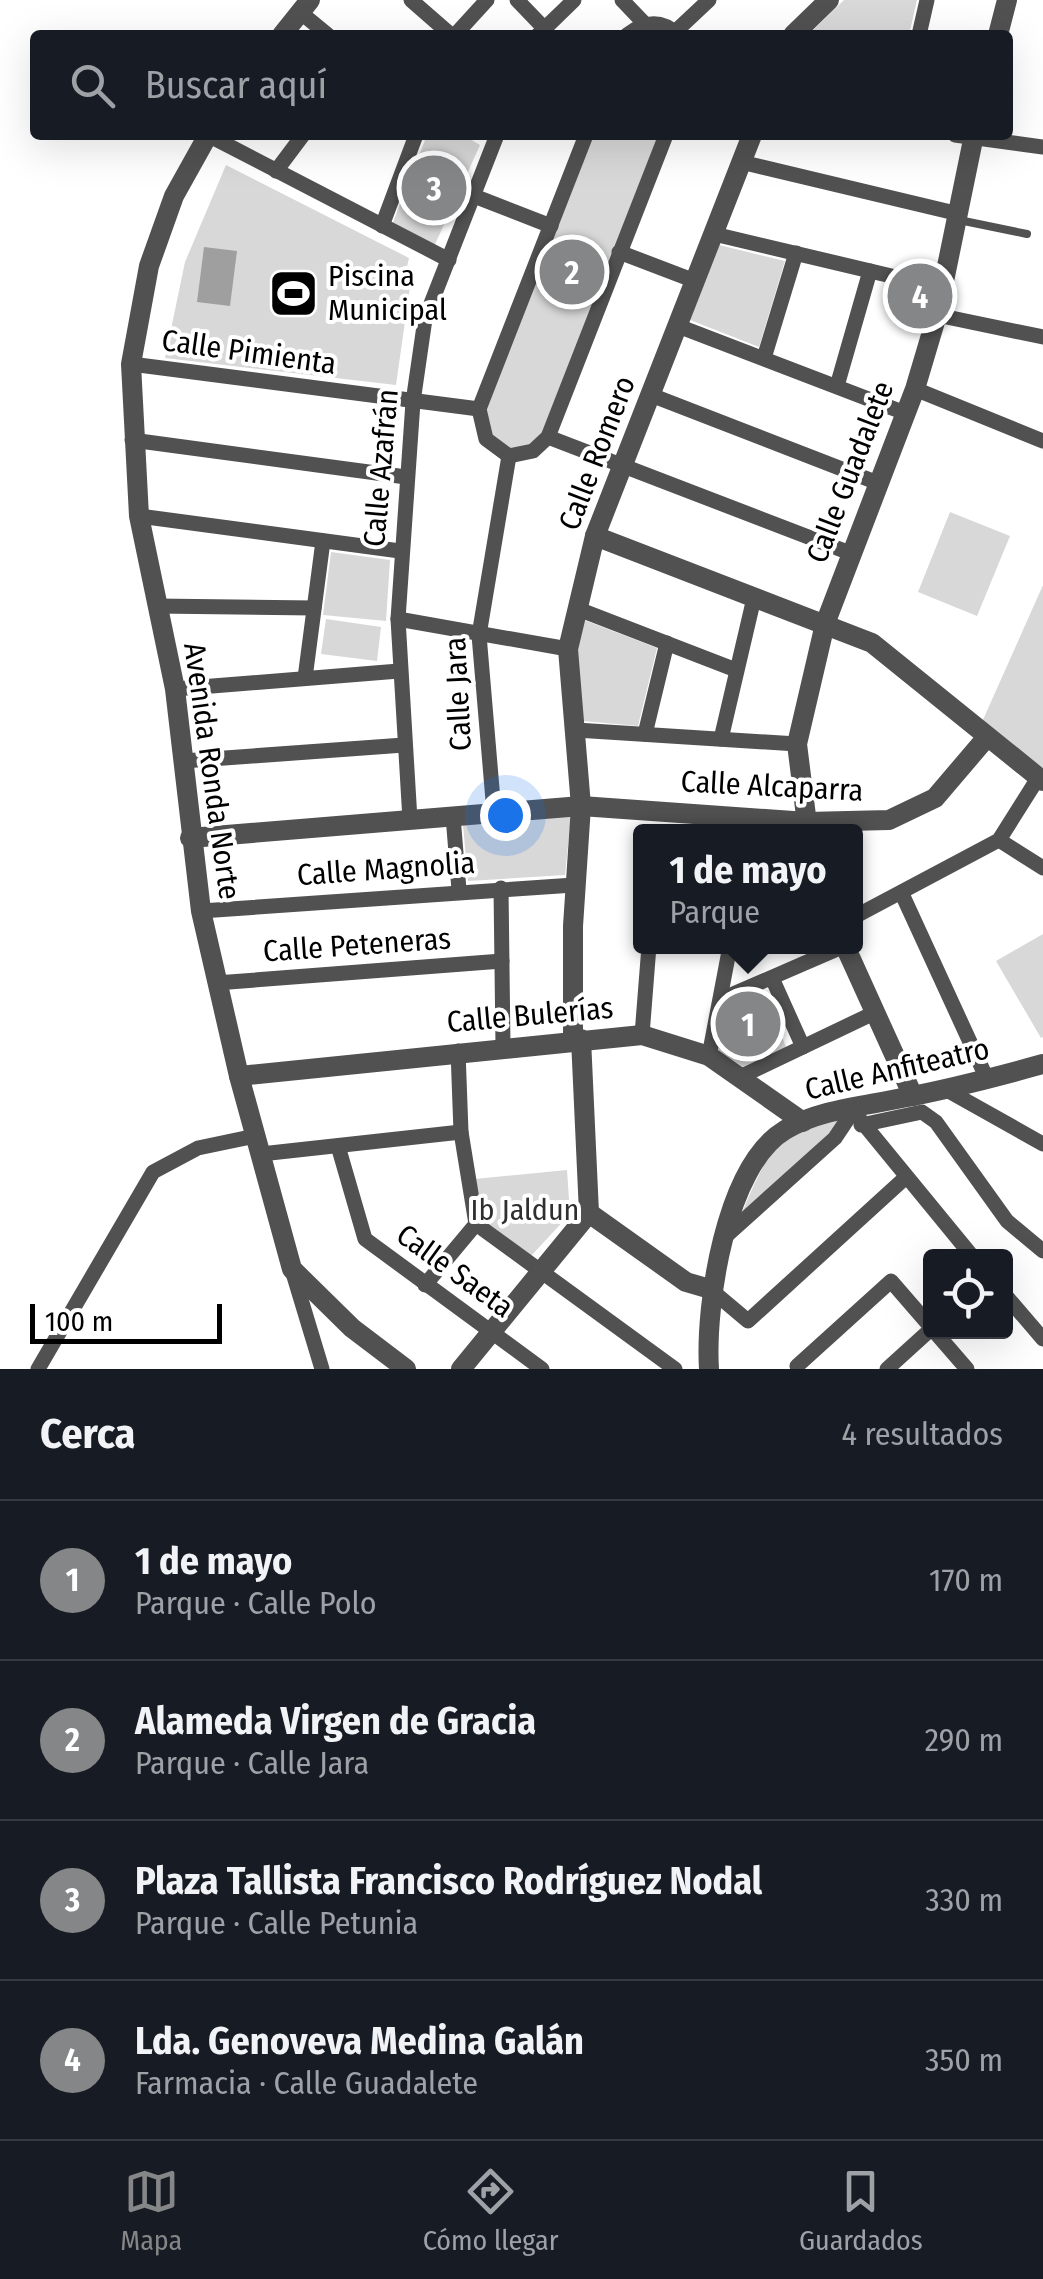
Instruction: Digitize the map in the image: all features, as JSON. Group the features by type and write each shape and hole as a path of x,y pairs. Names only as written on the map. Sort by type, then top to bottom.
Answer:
{"street":[{"path":"411,0 447,30"},
{"path":"458,30 487,0"},
{"path":"517,0 539,30"},
{"path":"541,30 574,0"},
{"path":"622,0 644,23"},
{"path":"680,30 708,0"},
{"path":"799,30 829,0"},
{"path":"920,30 927,0"},
{"path":"999,30 1007,0"},
{"path":"286,30 305,6 324,30"},
{"path":"634,30 644,23 660,23 672,30"},
{"name":"Avenida Ronda Norte","path":"205,140 174,196 149,266 131,364 132,440 139,516 176,689 190,838 202,912 239,1076 292,1270"},
{"path":"217,140 449,260"},
{"path":"276,171 299,140"},
{"path":"382,226 414,140"},
{"name":"Calle Azafrán","path":"410,820 398,619 413,402 425,319 474,196 491,140"},
{"path":"584,140 479,409 486,439 509,456 533,451 548,437 664,140"},
{"name":"Calle Romero","path":"588,1213 577,1040 574,885 581,806 568,650 595,536 750,140"},
{"name":"Calle Guadalete","path":"808,824 797,744 824,624 914,388 937,315 966,140"},
{"path":"995,140 1043,147"},
{"path":"741,162 955,216"},
{"path":"474,196 550,226"},
{"path":"714,234 942,288"},
{"path":"620,252 695,281"},
{"path":"764,358 796,253"},
{"path":"836,386 870,271"},
{"path":"937,315 1043,338"},
{"path":"678,326 905,412"},
{"name":"Calle Pimienta","path":"131,364 479,409"},
{"path":"914,388 1043,441"},
{"path":"651,395 878,483"},
{"path":"548,437 850,553"},
{"path":"132,440 406,477"},
{"name":"Calle Jara","path":"494,812 480,634 509,456"},
{"path":"139,516 400,551"},
{"path":"595,536 872,642 1040,779 999,840 863,913"},
{"path":"305,678 322,540"},
{"path":"721,739 754,598"},
{"path":"156,606 314,608"},
{"path":"578,609 736,670"},
{"path":"398,619 568,650"},
{"path":"645,734 667,643"},
{"path":"176,689 399,671"},
{"path":"576,730 797,744"},
{"name":"Calle Alcaparra","path":"843,824 889,820 935,798 987,737"},
{"path":"184,761 404,745"},
{"name":"Calle Alcaparra","path":"190,838 581,806 670,821 748,824"},
{"path":"453,816 459,890"},
{"path":"999,840 1043,868"},
{"name":"Calle Magnolia","path":"202,912 459,890 574,885"},
{"path":"501,888 503,1046"},
{"path":"902,894 987,1080"},
{"path":"642,1035 648,954"},
{"path":"709,1056 729,954"},
{"path":"722,999 827,954"},
{"path":"848,954 913,1096"},
{"name":"Calle Peteneras","path":"216,983 502,961"},
{"path":"772,978 803,1047"},
{"path":"740,1077 874,1013"},
{"name":"Calle Bulerías","path":"239,1076 503,1046 642,1035 709,1056 803,1122"},
{"path":"458,1051 461,1132 476,1224 675,1369"},
{"name":"Calle Anfiteatro","path":"709,1369 710,1288 735,1200 758,1158 782,1131 803,1122 858,1116 913,1096 1043,1064"},
{"path":"945,1089 1043,1144"},
{"path":"725,1237 858,1116 922,1112 936,1122 1007,1221 1043,1251"},
{"path":"858,1116 966,1249"},
{"path":"38,1369 153,1172 198,1148 338,1146 461,1132"},
{"name":"Calle Saeta","path":"338,1146 365,1239 542,1369"},
{"path":"462,1369 588,1213 686,1282 710,1288 748,1321 906,1178"},
{"path":"426,1284 476,1224"},
{"path":"292,1270 322,1369"},
{"path":"292,1270 344,1321 406,1369"},
{"path":"798,1366 891,1281 923,1318"},
{"path":"1013,1304 1043,1339"},
{"path":"887,1369 923,1337"},
{"path":"941,1339 967,1369"}],"lane":[{"path":"955,216 1027,234"}],"green space":[{"path":"844,0 917,0 910,30 813,30"},
{"path":"425,140 472,140 480,145 432,251 390,230"},
{"path":"589,140 656,140 543,434 530,447 510,448 490,436 485,409"},
{"name":"Piscina Municipal","path":"226,165 409,258 406,271 412,272 396,385 165,358 185,262"},
{"path":"719,245 785,261 759,347 690,320"},
{"path":"950,512 1010,536 977,616 918,592"},
{"path":"331,552 390,560 386,621 323,615"},
{"path":"1043,585 1043,770 982,722"},
{"path":"326,619 381,627 377,661 321,654"},
{"path":"584,620 657,648 638,726 583,721 577,648"},
{"path":"571,816 565,875 468,881 463,825"},
{"path":"1043,934 1043,1037 1041,1038 996,961"},
{"path":"763,988 786,1047 736,1073 712,1058 724,1002"},
{"path":"845,1119 741,1215 776,1149 802,1132"},
{"name":"Ib Jaldun","path":"567,1170 570,1214 531,1256 481,1222 475,1179"}],"shaded area":[{"path":"204,247 237,251 230,306 197,302"}],"place":[{"name":"Plaza Tallista Francisco Rodríguez Nodal","path":"434,188"},
{"name":"Alameda Virgen de Gracia","path":"572,272"},
{"name":"Piscina Municipal","path":"293,293"},
{"name":"Lda. Genoveva Medina Galán","path":"920,296"},
{"name":"1 de mayo","path":"748,1024"}]}
